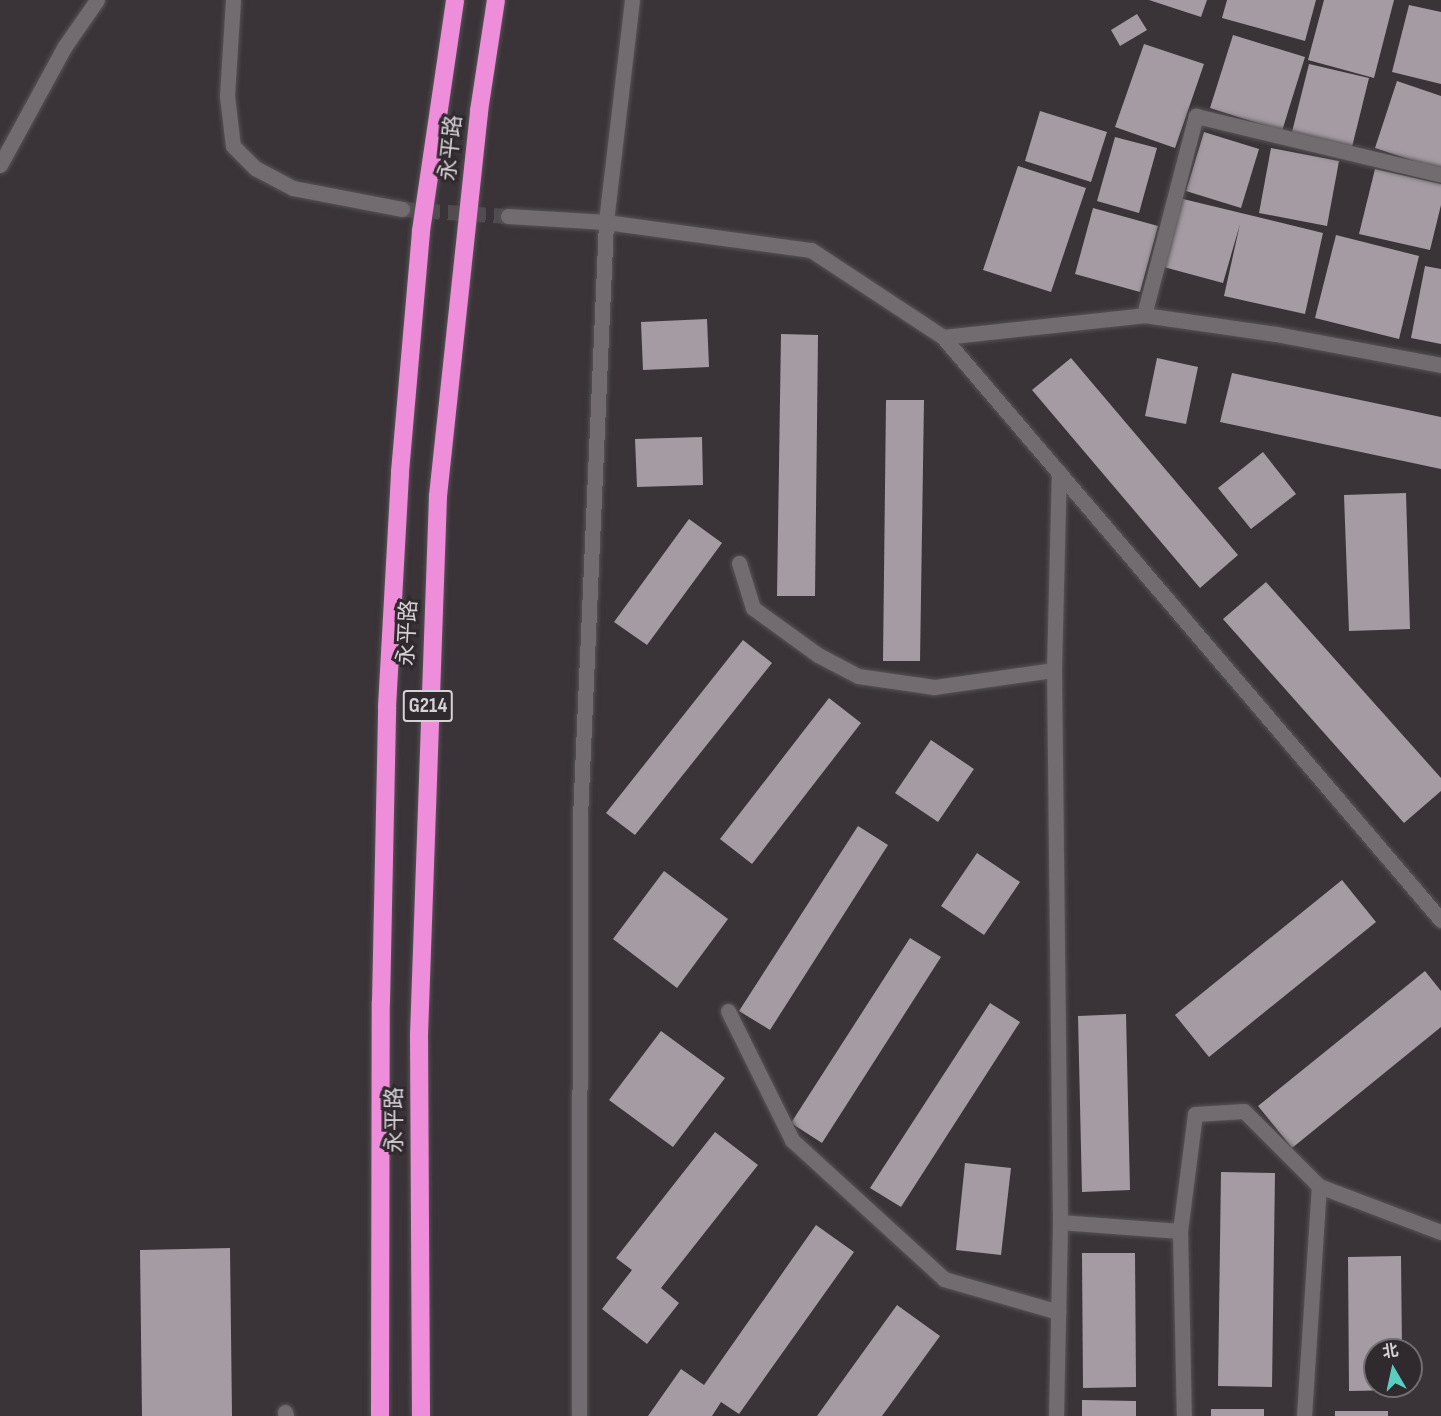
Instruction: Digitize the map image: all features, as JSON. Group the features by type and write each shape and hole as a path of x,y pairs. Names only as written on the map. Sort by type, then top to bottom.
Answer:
{"highway":[{"name":"永平路","path":"380,1416 387,707 400,472 422,231 455,0"},
{"name":"永平路","path":"421,1416 419,1035 438,496 479,111 496,0"}],"street":[{"path":"0,165 65,46 97,0"},
{"path":"233,0 226,96 233,146 255,168 293,188 402,209"},
{"path":"579,1416 580,818 606,222 632,0"},
{"path":"1144,315 1196,116 1441,175"},
{"path":"508,216 606,222 811,250 943,337 1441,920"},
{"path":"943,337 1144,315 1276,334 1441,365"},
{"path":"1056,1416 1060,1222 1054,670 1059,472"},
{"path":"739,563 753,608 818,656 858,676 934,687 1054,670"},
{"path":"728,1011 792,1140 944,1279 1058,1312"},
{"path":"1184,1416 1180,1231 1195,1114 1244,1111 1319,1186 1441,1232"},
{"path":"1305,1416 1319,1186"},
{"path":"1060,1222 1180,1231"}],"building":[{"path":"1149,0 1207,0 1201,17"},
{"path":"1227,0 1316,0 1305,41 1222,18"},
{"path":"1324,0 1394,0 1374,78 1308,60"},
{"path":"1409,5 1441,12 1441,84 1392,72"},
{"path":"1137,14 1147,30 1120,46 1111,30"},
{"path":"1233,35 1305,57 1282,131 1210,108"},
{"path":"1144,44 1204,64 1175,148 1115,127"},
{"path":"1309,64 1369,78 1352,147 1292,132"},
{"path":"1397,81 1441,96 1441,170 1375,148"},
{"path":"1040,111 1107,132 1091,182 1025,161"},
{"path":"1204,132 1259,149 1241,208 1186,191"},
{"path":"1115,137 1157,148 1139,213 1097,201"},
{"path":"1271,148 1339,161 1327,226 1259,213"},
{"path":"1018,166 1086,188 1051,292 983,270"},
{"path":"1375,169 1441,184 1441,205 1430,250 1359,234"},
{"path":"1179,198 1323,233 1305,314 1224,296 1240,224 1223,283 1160,266"},
{"path":"1093,208 1158,226 1140,292 1075,274"},
{"path":"1336,235 1419,256 1399,339 1315,318"},
{"path":"1425,266 1441,269 1441,344 1411,338"},
{"path":"707,319 709,367 643,370 641,322"},
{"path":"781,334 818,335 815,596 777,596"},
{"path":"1071,358 1238,555 1200,588 1032,390"},
{"path":"1157,358 1198,367 1186,424 1145,416"},
{"path":"1232,373 1441,417 1441,469 1220,422"},
{"path":"886,400 924,400 920,661 883,661"},
{"path":"702,437 703,485 637,487 635,439"},
{"path":"1263,452 1296,494 1251,529 1218,488"},
{"path":"1406,493 1410,629 1349,631 1344,495"},
{"path":"689,519 722,543 647,645 614,622"},
{"path":"1266,582 1441,778 1441,791 1404,823 1223,619"},
{"path":"743,640 772,663 635,835 606,813"},
{"path":"829,698 861,723 752,864 720,839"},
{"path":"931,740 974,769 938,822 895,793"},
{"path":"858,826 888,845 770,1030 739,1011"},
{"path":"977,853 1020,882 984,935 941,906"},
{"path":"664,871 728,919 677,988 613,939"},
{"path":"1342,880 1376,922 1209,1057 1175,1015"},
{"path":"910,938 941,957 822,1143 791,1123"},
{"path":"1425,971 1441,991 1441,1027 1292,1148 1258,1106"},
{"path":"990,1003 1020,1022 901,1207 870,1188"},
{"path":"1126,1014 1130,1190 1082,1192 1078,1016"},
{"path":"661,1031 725,1078 673,1147 609,1100"},
{"path":"715,1132 758,1165 661,1288 679,1303 647,1344 602,1309 632,1270 616,1258"},
{"path":"965,1163 1011,1168 1001,1255 956,1250"},
{"path":"1221,1172 1275,1173 1272,1387 1218,1386"},
{"path":"816,1225 854,1252 739,1414 721,1402 712,1416 648,1416 681,1369 704,1385"},
{"path":"230,1248 232,1416 142,1416 140,1250"},
{"path":"1082,1253 1135,1253 1136,1387 1083,1388"},
{"path":"1401,1256 1402,1338 1363,1338 1363,1391 1349,1391 1348,1257"},
{"path":"897,1305 940,1336 882,1416 817,1416"},
{"path":"1082,1400 1136,1401 1136,1416 1082,1416"},
{"path":"1211,1409 1264,1409 1264,1416 1211,1416"},
{"path":"1335,1411 1388,1411 1388,1416 1335,1416"}],"tunnel":[{"path":"402,209 508,216"}]}
